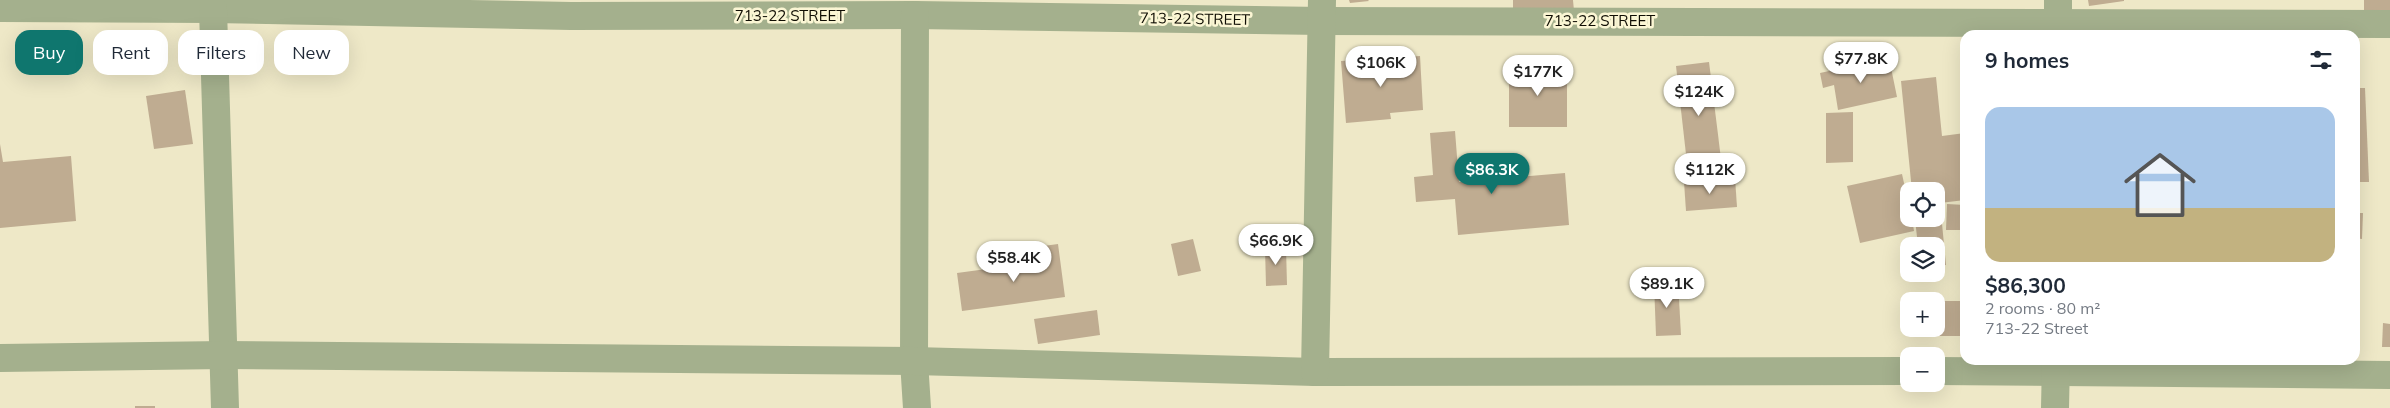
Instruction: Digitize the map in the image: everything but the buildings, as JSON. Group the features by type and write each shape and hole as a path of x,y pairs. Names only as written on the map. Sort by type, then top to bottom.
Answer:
{"street":[{"name":"713-22 STREET","path":"0,8 571,8 915,15 1322,11 2390,24"},
{"path":"213,8 225,408"},
{"path":"1315,372 1322,11"},
{"path":"915,15 914,361 917,408"},
{"path":"0,358 224,355 914,361 1315,372 1900,371"},
{"path":"1945,371 2056,366 2390,375"},
{"path":"2055,408 2056,366"}]}
